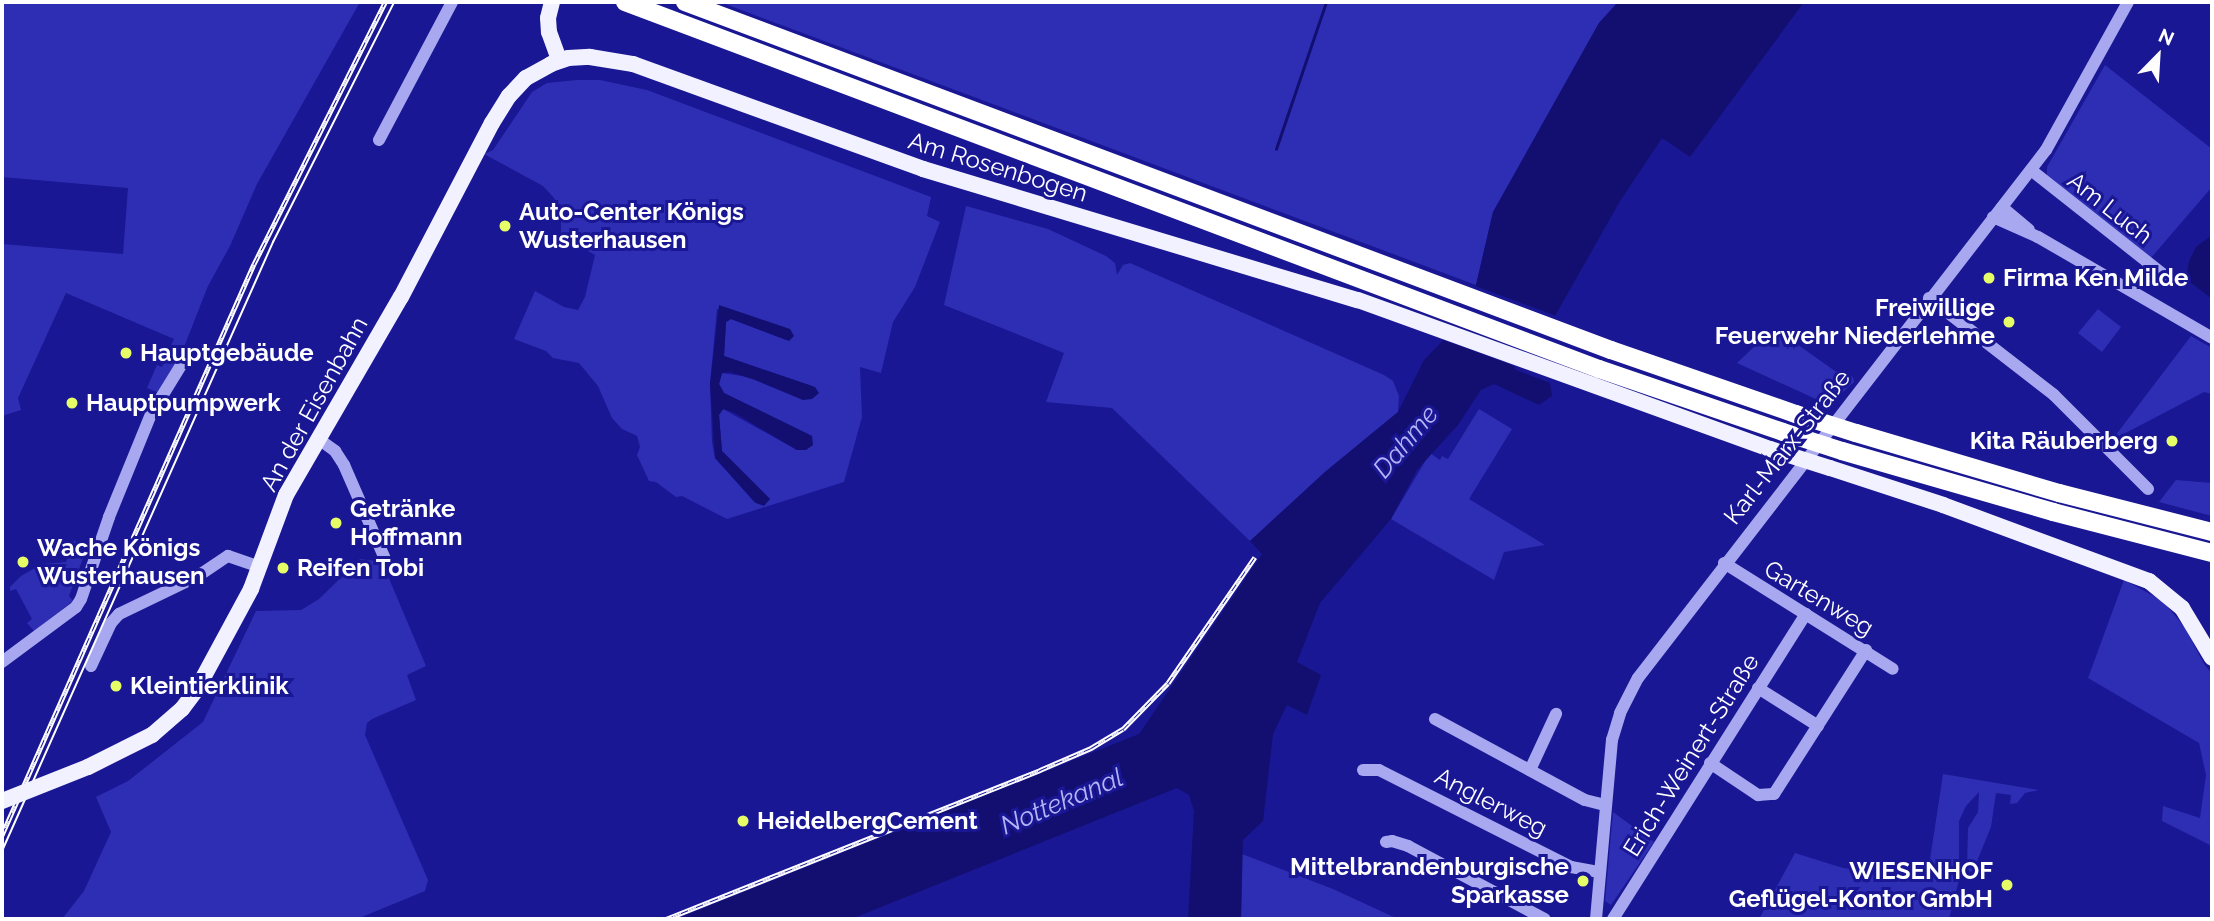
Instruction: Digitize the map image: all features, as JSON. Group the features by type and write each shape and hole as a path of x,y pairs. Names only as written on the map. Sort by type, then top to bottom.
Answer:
{"highway":[{"path":"625,2 1599,369 1842,451 2053,512 2212,553"},
{"path":"685,2 1611,351 1856,433 2059,494 2212,532"}],"main road":[{"path":"552,2 548,18 549,32 559,61"},
{"name":"Am Rosenbogen","path":"559,61 590,57 633,64 923,169 1311,285 1588,386 1968,514 2149,581 2182,608 2212,658"},
{"name":"An der Eisenbahn","path":"2,801 138,744 182,709 211,667 260,567 286,495 405,290 503,104 526,78 559,61"}],"street":[{"path":"379,140 452,2"},
{"name":"Karl-Marx-Straße","path":"1595,919 1612,740 1627,697 1649,661 1724,563 2031,170 2060,128 2128,2"},
{"name":"Am Luch","path":"2031,170 2165,276"},
{"path":"1997,212 2212,338"},
{"path":"1929,298 2054,396 2148,489"},
{"path":"2,662 76,607 81,599 104,529 151,414 183,362"},
{"path":"320,440 335,451 344,465 385,559"},
{"path":"91,666 111,623 119,614 198,576 228,556 260,567"},
{"name":"Gartenweg","path":"1724,563 1893,669"},
{"name":"Erich-Weinert-Straße","path":"1613,919 1806,614"},
{"path":"1710,763 1758,794 1774,794 1866,650"},
{"path":"1758,688 1818,726"},
{"path":"1530,770 1556,714"},
{"path":"1435,719 1585,800 1605,805"},
{"name":"Anglerweg","path":"1363,770 1379,770 1571,867 1600,872"},
{"path":"1386,842 1408,846 1545,919"}],"shaded area":[{"path":"2,2 360,2 257,184 230,246 208,286 175,370 161,394 147,388 157,365 162,367 174,339 66,293 18,398 21,410 2,416 2,244 123,254 128,188 2,177"},
{"path":"720,2 1618,2 1599,23 1493,212 1476,285"},
{"path":"2105,65 2212,149 2212,187 2150,259 2047,175 2047,167"},
{"path":"600,80 647,90 931,197 927,216 940,222 915,287 893,322 881,373 860,367 862,417 844,482 727,519 682,496 676,497 656,482 649,481 637,455 640,447 637,436 622,429 612,418 598,386 579,363 553,358 546,351 514,339 535,291 564,307 578,310 585,297 595,255 561,236 561,212 554,198 543,186 484,154 493,150 532,92 547,83","holes":["717,309 789,341 731,319 726,322 724,356 815,387 722,373 719,384 724,393 812,436 797,450 723,409 719,415 722,451 770,499 755,503 715,458 710,384"]},
{"path":"966,206 1048,229 1106,256 1115,263 1117,275 1123,265 1130,263 1384,375 1393,381 1399,396 1398,412 1325,472 1250,541 1112,408 1046,402 1064,353 944,305"},
{"path":"2098,309 2121,327 2102,352 2078,333"},
{"path":"1774,328 1835,371 1853,377 1854,382 1829,405 1737,363"},
{"path":"2191,336 2212,348 2212,394 2204,392 2112,440"},
{"path":"1479,409 1512,429 1469,499 1545,545 1504,552 1494,580 1391,519 1430,453 1440,460 1442,456 1448,459"},
{"path":"2176,480 2212,483 2212,516 2159,502"},
{"path":"74,540 85,553 69,596 73,601 34,631 27,623 32,619 16,589 10,591 10,587 21,576 42,564 66,562"},
{"path":"360,559 382,562 426,666 407,675 416,700 372,719 367,723 365,735 428,880 425,891 357,919 62,919 84,891 111,832 96,797 128,781 203,722 256,611 301,610 319,599"},
{"path":"2124,580 2163,601 2185,628 2212,674 2212,846 2162,821 2163,806 2200,818 2206,775 2199,743 2088,678"},
{"path":"1943,774 2039,790 2025,793 2017,803 2010,804 2011,795 1996,793 1991,827 1973,871 1970,872 1967,868 1968,828 1978,812 1979,792 1966,806 1959,821 1959,880 1949,919 1759,919 1795,853 1843,868 1927,879"},
{"path":"1613,812 1654,842 1611,905 1605,901"},
{"path":"1242,854 1333,889 1398,919 1241,919"}],"water":[{"path":"1618,2 1804,2 1690,157 1662,138 1620,201 1555,316 1530,307 1505,351 1516,370 1550,383 1552,396 1539,405 1494,384 1481,390 1458,425 1417,470 1391,519 1320,603 1297,662 1321,675 1307,715 1287,705 1273,734 1263,821 1243,840 1241,919 1188,919 1194,811 1189,795 1177,788 851,919 676,919 1139,734 1262,554 1250,541 1325,472 1398,412 1424,360 1456,327 1476,285 1493,212 1599,23"},
{"path":"2212,235 2212,299 2186,279 2189,261 2196,247"},
{"path":"719,305 790,329 794,336 789,341 731,319 726,322 724,356 815,387 819,393 812,399 803,400 755,380 730,372 722,373 719,384 724,393 812,436 813,445 806,450 797,450 733,412 723,409 719,415 722,451 770,499 764,506 756,503 715,458 710,384"}],"pier":[{"path":"1473,285 1559,317 1554,320 1531,312 1509,350 1519,368 1441,339 1453,325"}],"waterway":[{"path":"1276,149 1326,2"}],"tram line":[{"path":"2,851 273,242 394,2"}],"railway":[{"path":"2,835 254,264 385,2"},
{"path":"666,919 1040,770 1091,748 1123,729 1168,683 1255,557"}],"place":[{"name":"Auto-Center Königs Wusterhausen","path":"505,226"},
{"name":"Firma Ken Milde","path":"1989,278"},
{"name":"Freiwillige Feuerwehr Niederlehme","path":"2009,322"},
{"name":"Hauptgebäude","path":"126,353"},
{"name":"Hauptpumpwerk","path":"72,403"},
{"name":"Kita Räuberberg","path":"2172,441"},
{"name":"Getränke Hoffmann","path":"336,523"},
{"name":"Wache Königs Wusterhausen","path":"23,562"},
{"name":"Reifen Tobi","path":"283,568"},
{"name":"Kleintierklinik","path":"116,686"},
{"name":"HeidelbergCement","path":"743,821"},
{"name":"Mittelbrandenburgische Sparkasse","path":"1583,881"},
{"name":"WIESENHOF Geflügel-Kontor GmbH","path":"2007,885"}],"water label":[{"name":"Dahme","path":"1406,442"},
{"name":"Nottekanal","path":"1062,802"}]}
